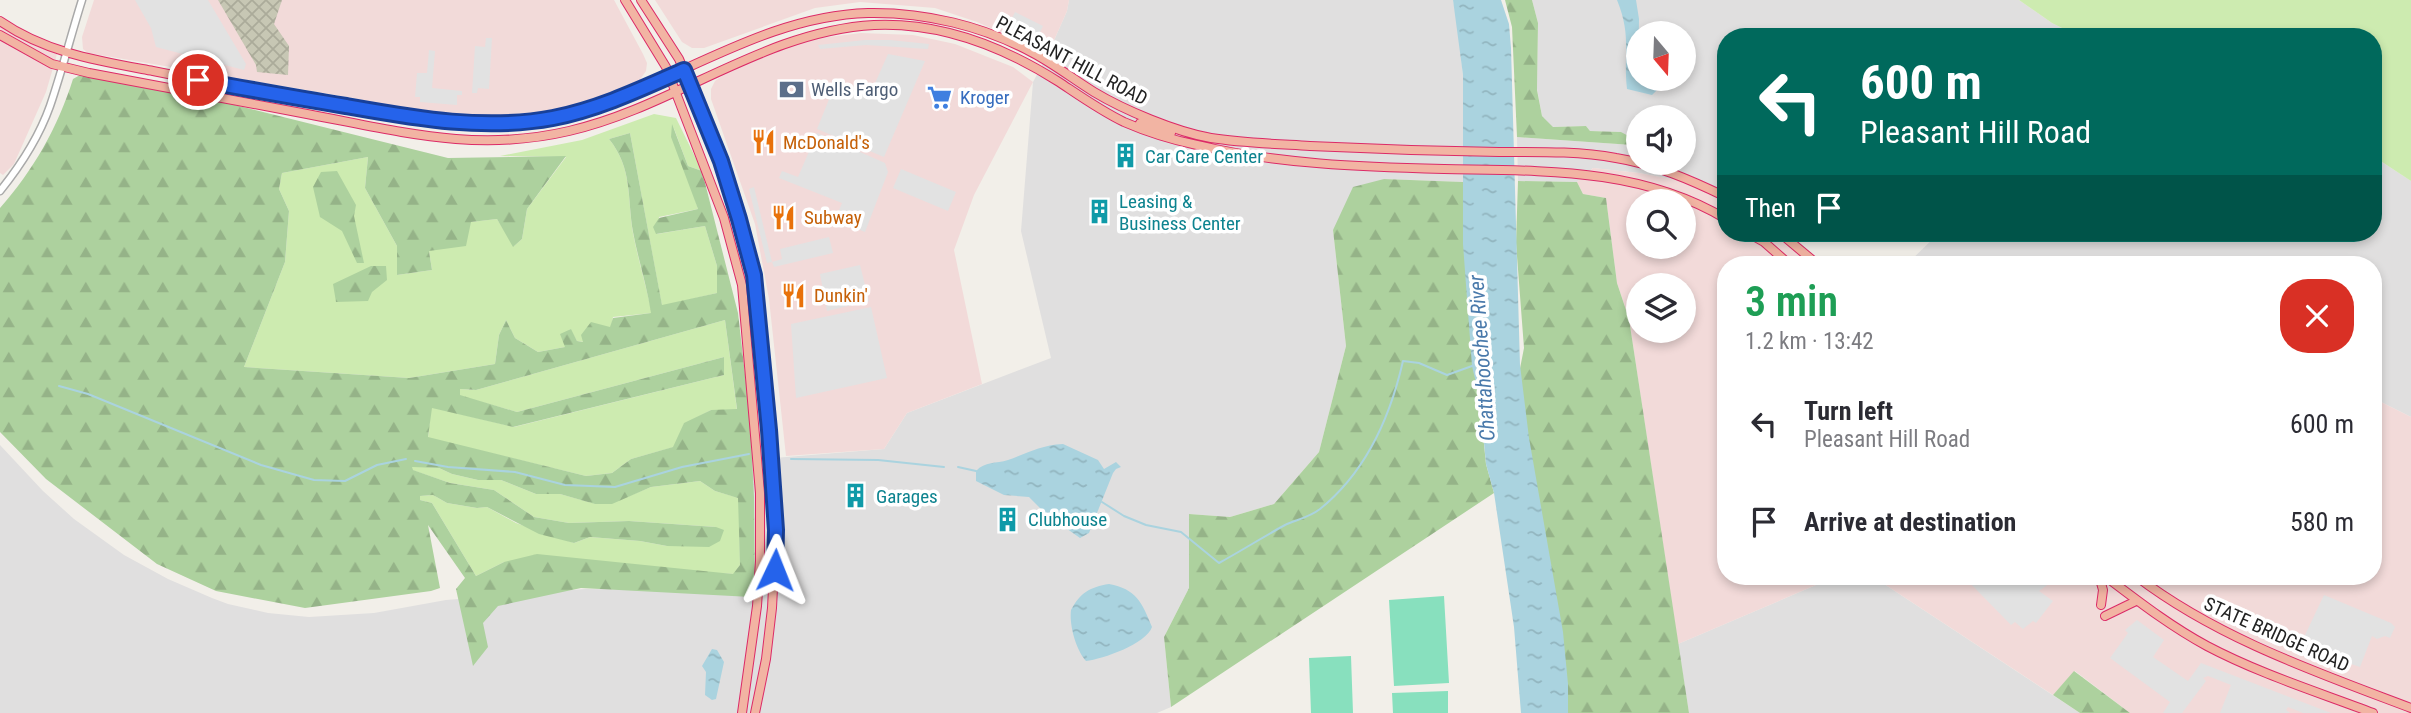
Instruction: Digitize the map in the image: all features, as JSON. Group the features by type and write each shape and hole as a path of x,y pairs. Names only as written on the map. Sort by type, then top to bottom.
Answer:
{"highway":[{"path":"625,0 670,76 724,218 742,285 760,492 757,606 742,713"},
{"path":"641,0 684,70 715,146 754,275 776,530 772,607 766,659 755,713"},
{"name":"PLEASANT HILL ROAD","path":"0,21 11,29 76,57 343,106 468,124 536,121 567,115 626,95 760,37 806,22 844,15 908,15 940,20 1003,38 1035,54 1099,95 1154,120 1208,137 1332,148 1530,152 1616,158 1691,180 1717,193"},
{"name":"PLEASANT HILL ROAD","path":"0,35 20,48 62,66 428,136 464,141 509,141 568,131 601,122 690,86 767,50 810,36 875,25 904,26 970,38 1011,54 1122,121 1197,145 1272,158 1360,165 1523,169 1594,174 1651,187 1717,214"},
{"path":"1122,121 1140,122 1196,140 1208,137"},
{"path":"1764,242 1779,256"},
{"path":"1791,242 1807,256"},
{"path":"2101,605 2102,585"},
{"name":"STATE BRIDGE ROAD","path":"2116,585 2171,626 2209,647 2274,677 2373,713"},
{"name":"STATE BRIDGE ROAD","path":"2148,585 2165,598 2272,653 2411,708"},
{"path":"2105,616 2136,601"}],"street":[{"path":"0,191 22,163 42,125 82,0"}],"shaded area":[{"path":"94,0 614,0 647,63 646,71 639,81 608,97 549,113 455,119 353,98 88,53 83,49 82,37"},
{"path":"135,0 208,0 246,64 244,70 156,47 151,28"},
{"path":"218,0 282,0 274,24 289,46 288,75 257,72 256,65"},
{"path":"655,0 1069,0 1067,11 1048,54 977,22 935,8 860,2 815,8 704,48 692,48 682,42"},
{"path":"1069,0 1453,0 1457,21 1463,75 1463,182 1384,179 1333,230 1346,346 1319,452 1274,504 1230,517 1189,514 1189,588 1164,637 1171,707 1157,713 0,713 0,445 43,491 74,519 124,555 168,579 212,598 268,613 309,617 374,613 446,600 585,589 685,590 751,460 884,449 907,413 1051,358 1021,231 1033,82 1067,11"},
{"path":"1532,0 2019,0 2062,28 1717,28 1717,195 1698,184 1650,175 1696,175 1696,105 1626,105 1626,138 1621,132 1590,131 1586,126 1552,127 1542,116 1537,89 1538,23"},
{"path":"1015,12 1043,26 1036,40 1000,22 1003,16 1011,20"},
{"path":"0,27 57,54 46,92 14,164 3,175 0,173"},
{"path":"861,33 913,35 955,44 1013,67 1033,82 974,195 954,250 982,384 907,413 884,449 786,456 769,299 755,224 711,99 711,89 715,81 722,76 784,48 820,38"},
{"path":"486,38 492,38 489,89 478,88 477,93 472,93 475,46 485,47"},
{"path":"865,40 929,44 928,49 866,45 820,49 818,45"},
{"path":"429,50 435,51 432,88 462,91 462,95 457,95 457,105 420,102 420,97 415,97 417,73 427,73"},
{"path":"888,54 925,61 884,157 817,129 832,92 848,99 855,83 872,90"},
{"path":"817,133 885,163 888,172 865,232 835,220 842,203 779,178 782,171 798,177"},
{"path":"1517,137 1626,145 1626,172 1593,168 1577,182 1518,181"},
{"path":"2382,162 2411,181 2411,417 2382,402 2382,256 1915,256 1930,242 2382,242"},
{"path":"1593,168 1698,184 1717,195 1717,242 1787,242 1801,256 1717,256 1717,585 1816,585 1678,644 1633,343 1696,343 1696,273 1626,273 1626,310 1617,283 1606,198 1583,194 1577,182"},
{"path":"901,169 956,192 948,211 893,188"},
{"path":"754,187 772,262 767,263 749,189"},
{"path":"829,237 833,253 774,267 772,262 782,259 780,249"},
{"path":"860,265 869,301 827,311 820,274"},
{"path":"871,307 887,378 796,398 791,324"},
{"path":"2382,402 2411,417 2411,713 2130,713 2075,671 2053,695 1886,585 2382,585"},
{"path":"1816,585 1886,585 2080,713 1689,713 1678,644"},
{"path":"1972,585 2047,585 2039,591 2053,601 2036,623 2033,621 2023,629 2015,622 2011,625"},
{"path":"2324,595 2395,627 2390,638 2385,636 2377,639 2372,636 2360,667 2294,645 2305,635"},
{"path":"2137,620 2164,640 2153,657 2188,681 2201,663 2331,713 2303,713 2288,707 2286,710 2290,713 2220,713 2231,685 2208,676 2203,678 2206,681 2182,713 2163,713 2170,702 2110,658 2128,633 2125,630"}],"green space":[{"path":"1505,0 1532,0 1538,23 1537,90 1542,116 1553,127 1586,126 1590,131 1621,132 1626,135 1626,145 1517,137 1512,27"},
{"path":"2019,0 2411,0 2411,181 2382,162 2382,28 2062,28"},
{"path":"80,75 199,96 448,158 566,156 527,209 522,239 513,247 497,219 471,222 466,246 429,251 432,270 397,275 397,246 365,188 368,157 282,173 279,189 289,211 285,262 244,367 409,378 495,364 499,335 506,320 515,338 538,352 565,347 560,334 571,329 577,341 583,342 581,335 591,322 610,327 613,318 651,313 633,232 626,172 609,139 630,133 662,305 717,293 717,266 705,226 656,234 653,227 659,218 698,209 671,137 672,124 688,166 702,171 738,313 750,418 755,595 751,597 581,588 498,606 483,623 488,647 473,666 456,589 465,578 428,525 440,588 431,591 305,608 216,591 157,564 46,479 0,432 0,208 43,148 73,79","holes":["725,320 737,409 711,410 684,423 673,447 631,459 612,473 586,476 428,437 432,408 513,427 724,375 724,357 517,412 460,395 460,389 476,390","412,467 439,468 478,480 501,480 536,494 560,494 595,504 612,504 651,487 700,481 715,491 738,498 740,565 733,574 537,554 504,562 476,576 432,503 420,500 420,496 433,495 447,503 487,507 539,534 574,543 590,537 667,546 709,547 720,541 724,530 716,527 629,521 569,523 534,517 494,490 450,483 413,470"]},
{"path":"654,114 676,118 702,171 688,166 673,126 698,209 659,217 657,234 705,226 717,266 717,293 662,306 630,133 609,139 626,172 633,233 652,313 613,317 611,327 584,342 577,341 570,329 565,347 538,352 515,338 506,320 499,335 495,364 409,378 244,367 285,262 289,211 279,189 282,173 368,157 365,188 397,246 397,275 432,270 429,251 470,222 497,219 514,246 522,239 527,209 566,157 500,156 582,140"},
{"path":"337,171 356,205 354,216 364,263 357,263 342,231 320,217 313,187 321,172"},
{"path":"1384,179 1463,182 1466,253 1486,464 1494,493 1171,707 1164,637 1189,588 1189,514 1230,517 1274,504 1319,452 1346,346 1333,230 1353,187"},
{"path":"1518,181 1577,182 1583,194 1606,198 1617,283 1626,310 1626,343 1633,343 1689,713 1566,713 1514,399 1524,348 1516,243"},
{"path":"371,266 386,266 387,280 372,292 368,301 336,302 333,284"},
{"path":"725,320 737,410 711,410 684,424 674,447 631,459 612,473 586,476 428,438 431,407 514,427 724,375 724,357 517,412 460,396 460,389 476,390"},
{"path":"411,466 439,468 478,480 501,480 536,494 560,494 596,504 612,503 651,487 700,481 715,491 739,498 740,565 734,574 504,562 476,576 432,503 420,500 420,496 433,495 447,503 487,507 516,523 574,543 590,537 667,546 716,527 629,521 569,523 534,517 494,490 450,483 412,470"},
{"path":"1444,596 1449,683 1394,686 1389,600"},
{"path":"1351,656 1353,713 1311,713 1309,658"},
{"path":"2074,671 2130,713 2080,713 2053,695"},
{"path":"1448,691 1448,713 1393,713 1392,693"}],"water":[{"name":"Chattahoochee River","path":"1453,0 1501,0 1509,24 1520,365 1529,438 1563,632 1568,713 1521,713 1514,627 1494,493 1486,464 1480,400 1472,366 1463,244 1463,75"},
{"path":"1617,0 1636,0 1639,21 1626,21 1626,35 1624,24"},
{"path":"1635,91 1656,91 1652,95"},
{"path":"1063,444 1098,460 1104,469 1116,462 1121,467 1113,473 1089,533 1080,538 1046,514 1029,497 1004,495 976,481 976,471 983,466"},
{"path":"1109,584 1126,589 1137,598 1152,627 1133,645 1086,661 1074,637 1071,610 1086,592"},
{"path":"712,649 717,650 724,662 716,699 712,700 705,695 706,672 702,666"}],"waterway":[{"name":"Chattahoochee River","path":"1102,502 1124,516 1146,525 1181,532 1219,563 1285,525 1316,512 1351,478 1383,423 1403,361 1419,363 1447,375 1472,366"},
{"path":"59,386 88,394 261,465 314,480 345,481 377,465 406,459"},
{"path":"415,461 448,467 515,472 565,485 615,487 682,467 749,454"},
{"path":"791,459 878,460 944,467"},
{"path":"958,467 976,471"}],"place":[{"name":"Wells Fargo","path":"791,89"},
{"name":"Kroger","path":"940,97"},
{"name":"McDonald's","path":"763,142"},
{"name":"Car Care Center","path":"1125,156"},
{"name":"Leasing & Business Center","path":"1099,212"},
{"name":"Subway","path":"784,217"},
{"name":"Dunkin'","path":"794,295"},
{"name":"Garages","path":"856,496"},
{"name":"Clubhouse","path":"1008,519"}],"route":[{"path":"198,80 398,115 468,124 536,121 567,115 626,95 684,70 721,161 754,275 769,430 776,530 775,570"}]}
